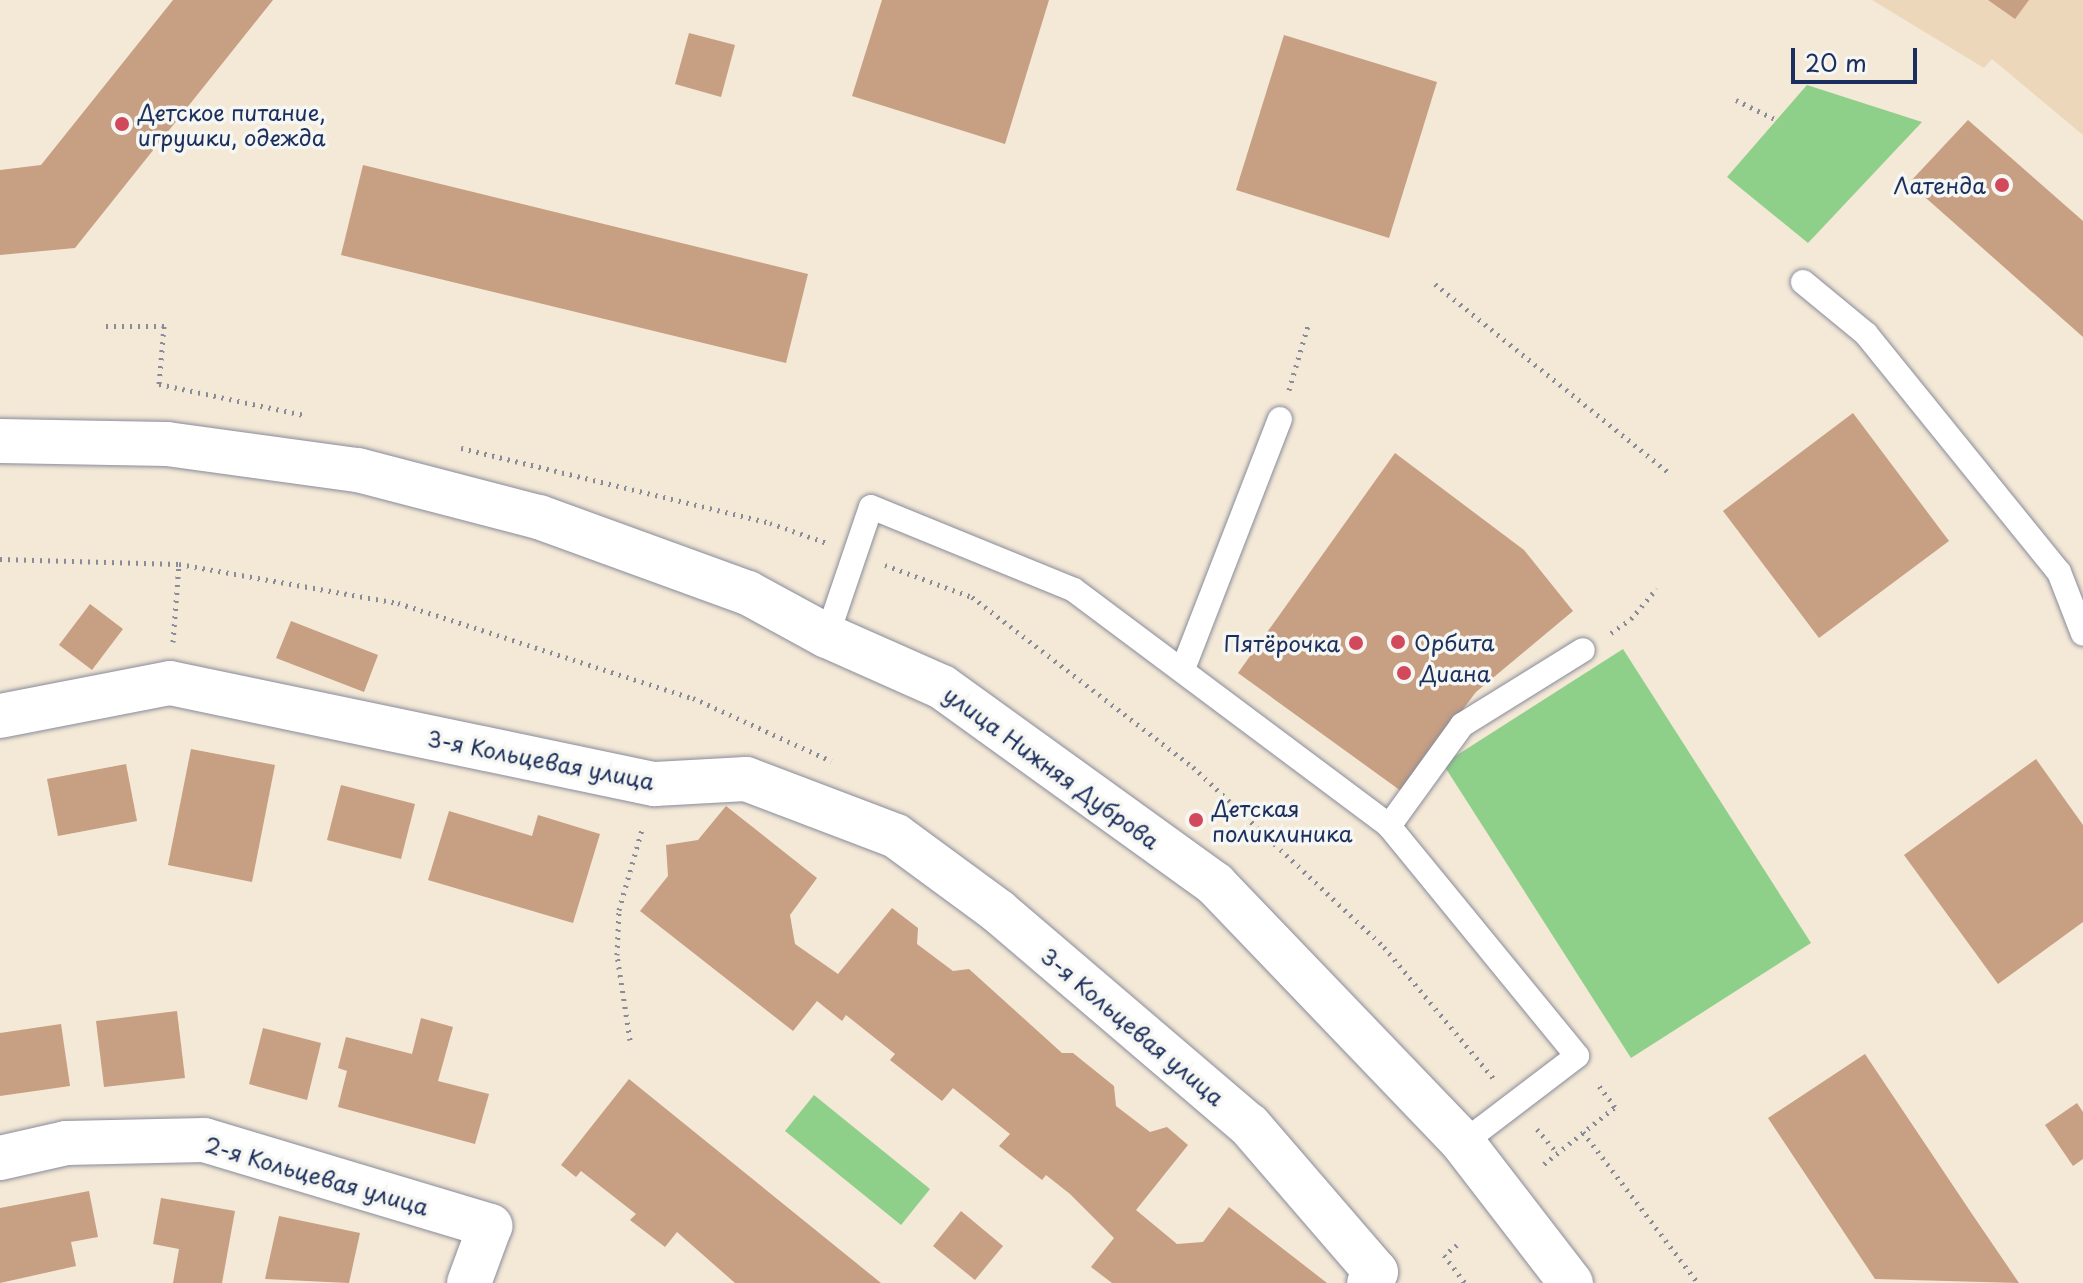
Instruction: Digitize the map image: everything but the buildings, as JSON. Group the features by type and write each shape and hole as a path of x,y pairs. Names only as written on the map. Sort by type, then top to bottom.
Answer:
{"street":[{"name":"улица Нижняя Дуброва","path":"0,441 167,444 358,470 539,517 748,593 827,636 942,687 1215,884 1463,1143 1571,1283"},
{"name":"3-я Кольцевая улица","path":"0,716 170,683 655,784 746,779 896,836 998,911 1249,1125 1376,1272 1369,1283"},
{"name":"2-я Кольцевая улица","path":"0,1158 66,1143 204,1140 490,1226 469,1283"}],"lane":[{"path":"1803,282 1866,334 2059,572 2083,634"},
{"path":"1183,669 1280,419"},
{"path":"827,636 871,507 1074,590 1389,826 1577,1056 1463,1143"},
{"path":"1389,826 1462,725 1583,650"}],"path":[{"path":"1736,100 1777,120"},
{"path":"1435,284 1669,473"},
{"path":"1280,419 1309,322"},
{"path":"106,326 164,326 159,384"},
{"path":"0,559 179,564 398,603 693,698"},
{"path":"170,683 179,564"},
{"path":"1631,619 1657,588"},
{"path":"630,1040 617,955 619,910 655,784"},
{"path":"1544,1164 1615,1107 1577,1056"},
{"path":"1583,1132 1698,1283"},
{"path":"1457,1245 1444,1255 1465,1283"}],"shaded area":[{"path":"1872,0 2083,0 2083,135 1992,59 1984,68"}],"green space":[{"path":"1807,85 1922,122 1808,243 1727,177"},
{"path":"1623,649 1811,943 1631,1058 1443,764"},
{"path":"814,1095 930,1189 901,1225 785,1131"}],"place":[{"name":"Детское питание, игрушки, одежда","path":"122,124"},
{"name":"Латенда","path":"2002,185"},
{"name":"Орбита","path":"1398,642"},
{"name":"Пятёрочка","path":"1356,643"},
{"name":"Диана","path":"1404,673"},
{"name":"Детская поликлиника","path":"1196,820"}]}
